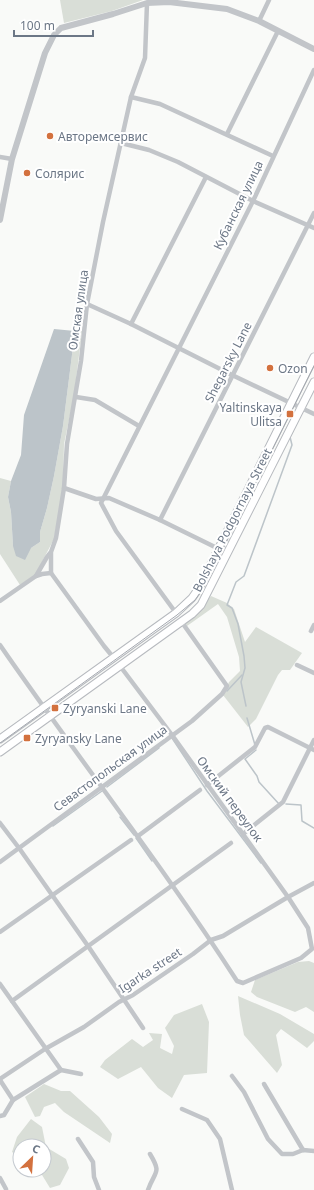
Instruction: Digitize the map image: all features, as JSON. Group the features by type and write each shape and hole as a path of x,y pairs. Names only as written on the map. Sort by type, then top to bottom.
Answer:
{"main road":[{"name":"Bolshaya Podgornaya Street","path":"0,739 176,613 186,605 196,593 314,357"},
{"name":"Bolshaya Podgornaya Street","path":"0,752 120,666 201,605 314,382"}],"street":[{"path":"259,21 269,0"},
{"path":"0,220 12,159 45,53 54,35 61,28 147,3 169,2 227,9 259,21 314,49"},
{"name":"Омская улица","path":"0,601 36,576 51,552 56,538 64,488 67,444 81,361 87,304 103,222 131,97 145,58 147,3"},
{"path":"227,134 278,31"},
{"name":"Кубанская улица","path":"103,499 252,201 314,70"},
{"path":"131,97 160,104 273,156"},
{"path":"121,143 149,150 178,162 252,201 314,228"},
{"path":"0,157 12,159"},
{"path":"131,324 206,177"},
{"name":"Shegarsky Lane","path":"160,520 314,213"},
{"path":"87,304 314,414"},
{"path":"76,397 95,400 139,426"},
{"path":"64,488 96,499 109,498 160,520 219,549"},
{"path":"103,499 101,503 116,531 176,613"},
{"path":"51,552 51,573 113,657"},
{"path":"36,576 51,573"},
{"name":"Севастопольская улица","path":"0,862 192,721 222,694 227,686 181,621"},
{"path":"311,631 314,626"},
{"path":"0,645 50,717 102,786 211,940"},
{"path":"297,665 314,673"},
{"name":"Омский переулок","path":"120,666 172,735 288,897 308,928 312,949 301,958 243,983 238,981 211,940"},
{"path":"207,785 255,747 265,728 268,727 312,749"},
{"path":"243,834 282,804 312,749 314,740"},
{"path":"138,836 200,790"},
{"path":"0,824 19,848 88,946 143,1028"},
{"path":"0,932 131,840"},
{"path":"12,1001 231,843"},
{"name":"Igarka street","path":"0,1080 45,1049 84,1027 119,1002 125,1000 211,940 223,936 314,883"},
{"path":"0,984 60,1070"},
{"path":"0,1116 4,1114 12,1100 60,1070 81,1074"},
{"path":"232,1076 244,1092 268,1139 274,1147 282,1154 286,1155 303,1150 314,1151"},
{"path":"0,1080 12,1100"},
{"path":"264,1084 303,1150"},
{"path":"182,1109 207,1120 220,1139 232,1190"},
{"path":"78,1139 93,1162 94,1177 99,1190"},
{"path":"148,1190 157,1170 157,1166 150,1154"},
{"path":"0,1178 7,1189"},
{"path":"0,1188 7,1189"}],"shaded area":[{"path":"60,0 143,0 112,11 64,23"},
{"path":"54,329 75,331 63,426 54,476 40,532 40,542 31,548 25,560 16,556 13,546 11,512 8,497 11,481 21,455 24,415"},
{"path":"75,331 82,331 74,396 64,444 63,487 54,539 35,575 20,585 0,554 0,478 11,481 8,497 11,512 13,546 31,548 40,542 40,532 54,476 63,426"},
{"path":"211,596 227,603 234,609 245,642 256,627 302,653 290,670 282,670 278,675 256,719 248,727 223,695 229,682 240,671 239,657 227,617 218,604 187,626 184,621 203,606"},
{"path":"309,961 314,963 314,1012 306,1007 295,1012 257,997 251,992 255,980 298,962"},
{"path":"238,996 280,1014 314,1034 314,1041 307,1048 281,1029 276,1035 282,1065 277,1073 244,1035"},
{"path":"202,1004 209,1022 207,1073 184,1075 172,1098 158,1088 141,1067 118,1079 100,1067 105,1060 132,1039 143,1047 153,1040 149,1033 162,1034 160,1048 172,1054 174,1046 165,1028 174,1015"},
{"path":"44,1084 61,1091 70,1091 99,1117 112,1134 110,1143 64,1112 55,1103 44,1107 40,1116 35,1117 25,1097"},
{"path":"31,1119 42,1127 44,1138 17,1138"},
{"path":"52,1151 66,1159 69,1168 60,1185 50,1188 44,1178 52,1178"}],"waterway":[{"path":"246,706 241,682 245,668 244,656 238,624 232,608 227,605 236,582 244,576 292,445 290,437 293,431"},
{"path":"227,691 242,675"},
{"path":"247,718 255,745"},
{"path":"172,738 207,791 261,863"},
{"path":"107,787 159,748"},
{"path":"256,750 245,759 257,776 259,782 279,804"},
{"path":"53,826 102,791"},
{"path":"286,804 301,805 302,821 314,828"},
{"path":"120,817 134,835"},
{"path":"136,838 152,861"}],"tram line":[{"path":"0,743 177,615 195,600 202,590 314,366"}],"place":[{"name":"Авторемсервис","path":"50,136"},
{"name":"Солярис","path":"27,173"},
{"name":"Ozon","path":"270,368"},
{"name":"Yaltinskaya Ulitsa","path":"290,414"},
{"name":"Zyryanski Lane","path":"55,708"},
{"name":"Zyryansky Lane","path":"27,738"}]}
